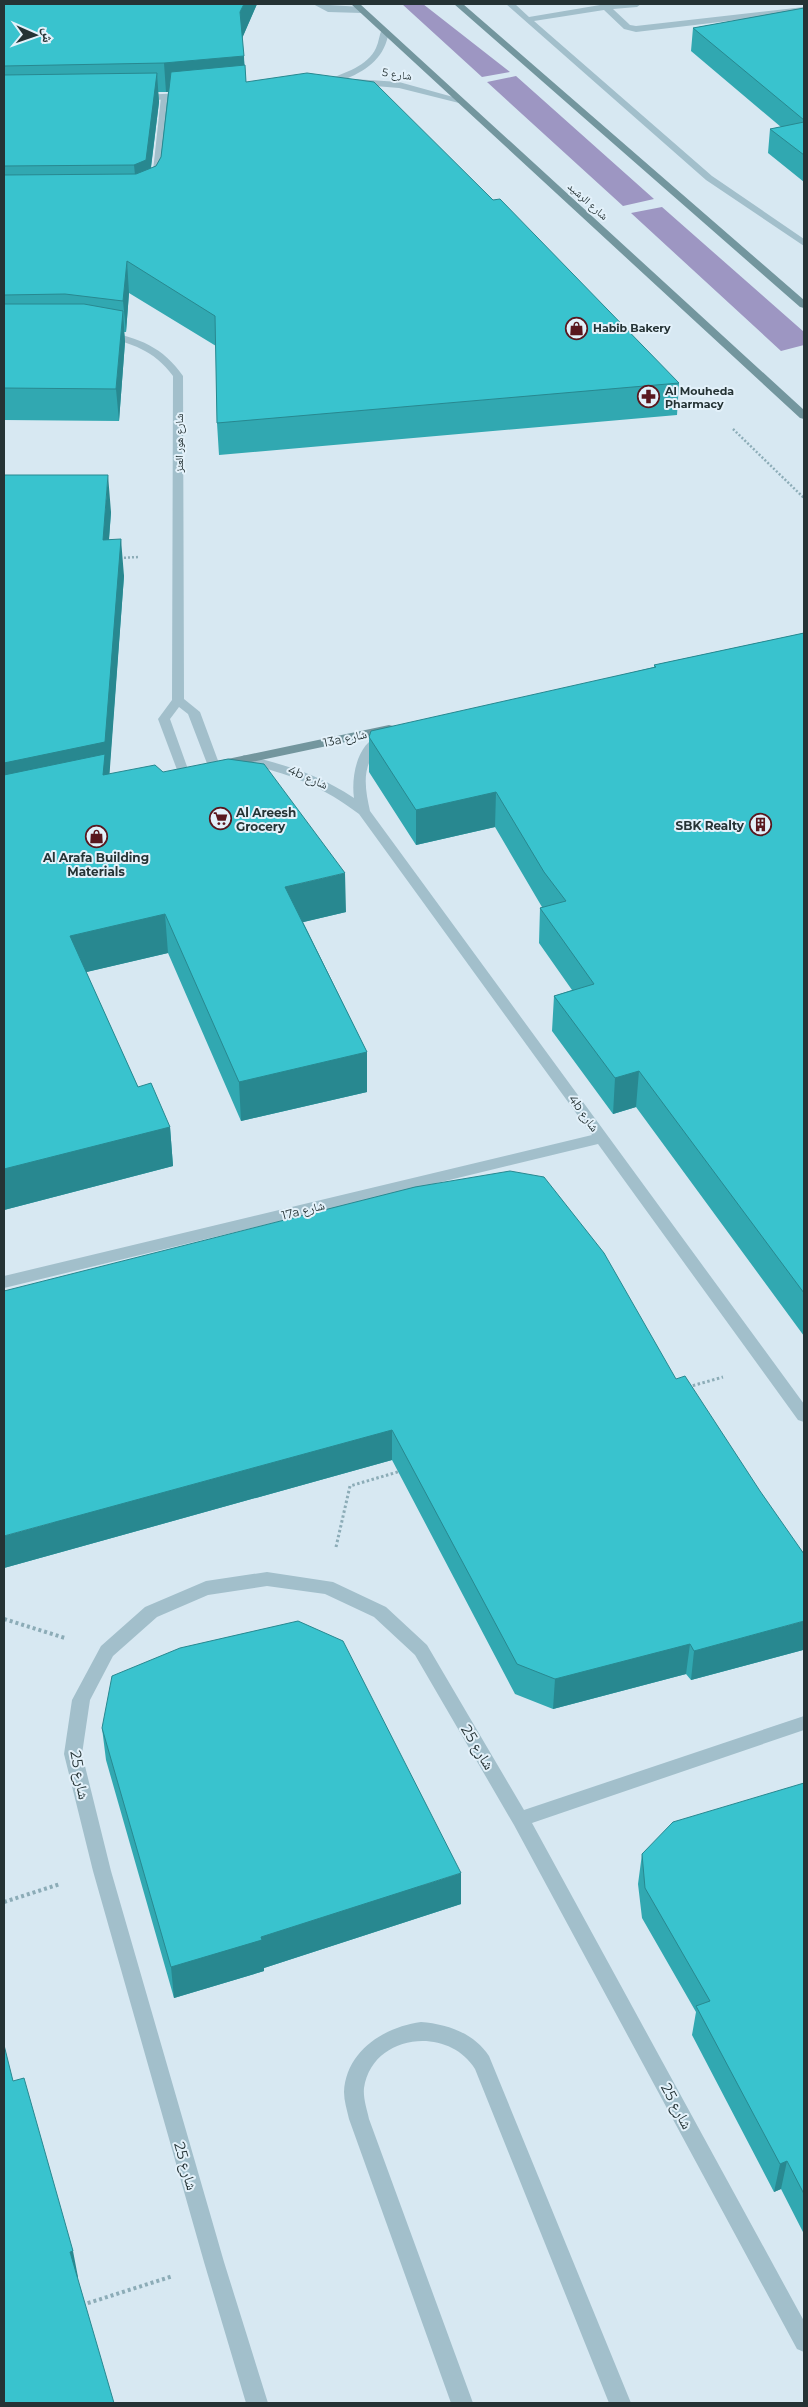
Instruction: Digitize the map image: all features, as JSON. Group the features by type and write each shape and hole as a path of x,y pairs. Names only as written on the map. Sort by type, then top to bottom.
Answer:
{"main road":[{"path":"448,4 468,12"},
{"path":"458,4 804,305"},
{"name":"شارع الرشيد","path":"358,7 804,416"},
{"name":"13a شارع","path":"178,773 400,726"}],"street":[{"path":"317,4 339,10 358,7"},
{"path":"510,4 530,19 709,178 804,243"},
{"path":"530,19 604,6 637,4"},
{"path":"604,6 627,27 636,29 804,9"},
{"name":"شارع 5","path":"385,31 384,45 374,59 356,72 326,82 399,85 459,100"},
{"path":"130,98 194,95"},
{"path":"154,193 166,97"},
{"name":"شارع هور العنز","path":"90,332 121,337 148,346 168,360 178,376 178,700"},
{"path":"178,773 164,718 178,700 194,712 214,766"},
{"name":"4b شارع","path":"364,811 357,789 361,766 374,745 400,726"},
{"name":"4b شارع","path":"244,759 280,766 313,777 340,792 364,811 804,1416"},
{"name":"17a شارع","path":"4,1282 602,1138"},
{"name":"شارع 25","path":"257,2403 214,2262 102,1871 73,1754 81,1700 107,1651 151,1612 206,1588 267,1579 327,1587 380,1612 421,1650 520,1818 804,2342"},
{"path":"520,1818 804,1723"},
{"path":"462,2403 360,2120 354,2096 359,2071 372,2051 393,2036 416,2030 447,2036 461,2042 479,2058 493,2088 620,2403"}],"path":[{"path":"732,429 804,498"},
{"path":"111,558 179,557"},
{"path":"681,1389 766,1364"},
{"path":"327,1587 350,1486 407,1469"},
{"path":"4,1619 107,1651"},
{"path":"4,1902 102,1871"},
{"path":"77,2307 214,2262"}],"shaded area":[{"path":"402,4 423,4 510,72 482,77"},
{"path":"516,76 654,199 623,206 487,82"},
{"path":"662,207 804,332 804,345 781,351 631,213"}],"building":[{"path":"4,4 244,4 240,12 244,56 164,63 4,66"},
{"path":"804,8 804,120 693,28"},
{"path":"245,65 246,82 307,73 374,82 493,200 500,199 679,383 217,423 215,316 127,261 123,301 65,294 4,295 4,175 136,174 156,166 161,157 171,72"},
{"path":"157,73 146,160 134,165 4,166 4,75"},
{"path":"804,122 804,155 770,129"},
{"path":"4,304 84,304 123,311 116,389 4,388"},
{"path":"4,475 108,475 103,540 121,539 105,742 4,763"},
{"path":"804,633 804,1293 639,1071 615,1078 554,996 594,984 540,908 566,901 544,872 496,792 416,810 369,737 371,731 656,667 654,665"},
{"path":"105,754 103,775 155,765 163,772 228,759 264,764 345,873 285,887 367,1052 239,1082 165,914 70,936 138,1087 151,1083 170,1127 4,1169 4,775"},
{"path":"510,1171 544,1177 604,1253 676,1379 685,1376 760,1491 804,1554 804,1621 694,1651 690,1644 555,1679 517,1664 392,1430 4,1536 4,1291 415,1187"},
{"path":"298,1621 343,1641 461,1873 261,1937 262,1940 171,1967 102,1728 112,1676 180,1648"},
{"path":"804,1783 804,2194 787,2161 780,2164 696,2006 710,2001 645,1888 642,1854 673,1822"},
{"path":"4,2045 13,2081 24,2078 73,2251 70,2252 114,2403 4,2403"}],"place":[{"name":"Habib Bakery","path":"577,328"},
{"name":"Al Mouheda Pharmacy","path":"649,397"},
{"name":"Al Areesh Grocery","path":"220,819"},
{"name":"SBK Realty","path":"760,825"},
{"name":"Al Arafa Building Materials","path":"96,836"}]}
